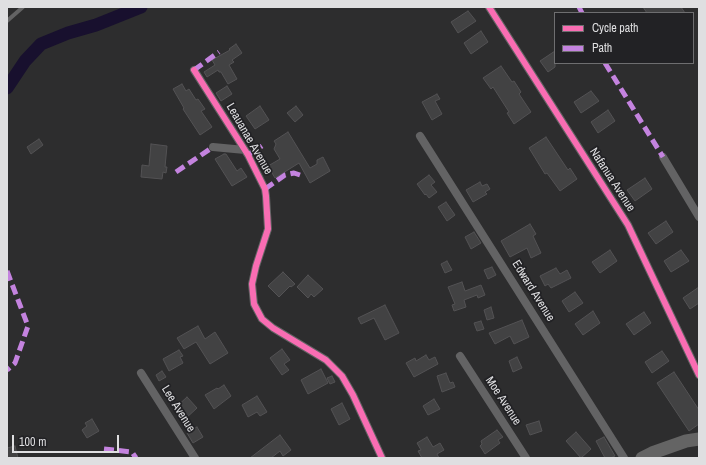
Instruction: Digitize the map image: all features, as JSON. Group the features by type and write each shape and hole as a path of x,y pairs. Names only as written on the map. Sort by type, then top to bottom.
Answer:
{"main road":[{"path":"642,458 686,441 699,439"}],"street":[{"name":"Nafanua Avenue","path":"489,7 628,225 699,375"},
{"name":"Leauanae Avenue","path":"194,70 245,150 265,189 268,229 252,284 254,304 262,319 273,328 326,360 342,376 353,395 382,458"},
{"name":"Edward Avenue","path":"420,136 624,458"},
{"path":"213,147 245,150"},
{"path":"662,156 699,217"},
{"name":"Moe Avenue","path":"460,356 526,458"},
{"name":"Lee Avenue","path":"141,372 195,458"}],"lane":[{"path":"7,21 23,7"}],"building":[{"path":"643,7 681,7 684,12 646,12"},
{"path":"468,11 476,21 458,33 451,22"},
{"path":"481,31 488,42 471,54 464,43"},
{"path":"236,44 242,53 232,60 234,62 229,65 237,79 228,84 221,72 218,70 207,77 204,72 215,65 212,60 230,50 229,49"},
{"path":"554,52 555,67 548,72 540,61"},
{"path":"501,66 512,82 514,81 521,92 519,94 531,112 514,124 507,113 509,112 493,87 491,89 483,78"},
{"path":"182,84 186,91 189,89 196,100 198,99 205,109 201,111 212,127 200,135 183,109 184,108 173,89"},
{"path":"227,86 232,94 221,101 216,93"},
{"path":"591,91 599,101 581,113 574,102"},
{"path":"437,94 440,99 435,101 442,114 432,120 422,102"},
{"path":"260,106 269,120 255,129 246,116"},
{"path":"296,106 303,115 295,122 287,113"},
{"path":"608,110 615,121 598,133 591,122"},
{"path":"288,132 310,168 317,164 317,160 323,157 330,171 310,183 299,163 275,178 268,166 280,159 274,149 276,144 274,141"},
{"path":"546,137 568,170 570,168 577,179 560,191 547,173 545,174 529,148"},
{"path":"39,139 43,145 31,154 27,147"},
{"path":"151,144 167,146 165,167 167,167 166,173 163,172 162,179 141,177 142,165 149,166"},
{"path":"226,154 237,171 241,168 247,177 232,186 215,159"},
{"path":"429,175 435,182 431,185 437,192 429,198 417,184"},
{"path":"645,178 652,189 635,201 627,190"},
{"path":"480,182 482,186 487,184 490,189 485,192 487,194 473,202 466,190"},
{"path":"446,202 455,215 447,221 438,207"},
{"path":"666,221 673,232 656,244 648,233"},
{"path":"530,224 536,234 533,236 541,253 531,258 527,248 510,257 501,241"},
{"path":"474,232 481,243 471,249 465,237"},
{"path":"610,250 617,261 600,273 592,262"},
{"path":"681,250 689,261 671,272 664,261"},
{"path":"447,261 452,270 445,273 441,264"},
{"path":"492,267 496,275 488,279 484,270"},
{"path":"556,268 560,274 567,270 571,278 551,288 548,284 545,286 540,276"},
{"path":"283,272 295,284 291,287 290,286 279,297 268,286"},
{"path":"308,275 323,289 314,297 311,294 308,298 297,287"},
{"path":"462,282 465,291 481,285 485,295 478,298 477,295 464,300 466,307 454,311 452,305 455,304 448,287"},
{"path":"699,287 699,303 690,309 683,298"},
{"path":"575,292 583,303 569,312 562,301"},
{"path":"385,305 399,333 385,340 374,318 361,324 358,318"},
{"path":"491,307 494,318 487,320 484,310"},
{"path":"593,311 600,323 583,335 575,324"},
{"path":"644,312 651,323 634,335 626,324"},
{"path":"522,320 529,337 514,344 510,336 495,344 489,333"},
{"path":"481,321 484,329 477,331 474,323"},
{"path":"198,326 205,339 215,332 228,353 210,364 196,342 184,349 177,338"},
{"path":"282,349 290,360 284,364 289,370 282,375 270,358"},
{"path":"179,350 183,356 180,357 183,363 169,371 163,359"},
{"path":"662,351 669,361 652,373 645,362"},
{"path":"426,355 429,360 435,357 438,364 414,377 406,363 415,358 416,361"},
{"path":"517,357 522,368 513,372 509,361"},
{"path":"321,369 328,383 308,394 301,380"},
{"path":"162,371 166,377 159,381 156,375"},
{"path":"674,372 699,410 699,424 689,431 657,383"},
{"path":"446,373 450,383 453,382 455,387 442,392 437,376"},
{"path":"332,376 335,382 330,384 327,378"},
{"path":"224,385 231,396 214,409 205,395"},
{"path":"257,396 267,412 260,416 257,412 248,417 242,405"},
{"path":"187,397 197,408 184,420 174,409"},
{"path":"434,399 440,409 428,415 423,406"},
{"path":"342,403 350,419 339,425 331,409"},
{"path":"92,419 99,431 87,438 82,430 87,426 85,423"},
{"path":"539,421 542,431 530,435 526,425"},
{"path":"197,427 203,437 193,443 187,433"},
{"path":"497,430 503,437 498,440 500,443 485,454 480,446 482,444 481,441"},
{"path":"576,432 591,449 581,458 566,441"},
{"path":"280,435 291,450 283,456 280,451 271,458 250,458"},
{"path":"427,437 433,447 440,443 444,450 437,454 439,458 422,458 418,451 421,450 417,443"},
{"path":"604,437 615,456 605,458 596,441"},
{"path":"15,446 18,458 7,458 7,448"}],"waterway":[{"path":"7,88 25,61 41,44 68,33 96,25 141,7"}],"marked path":[{"path":"579,7 582,12"},
{"path":"194,70 219,52"},
{"path":"606,64 663,157"},
{"path":"248,155 262,146"},
{"path":"176,172 213,147"},
{"path":"265,189 285,175 294,173 300,175"},
{"path":"7,271 28,326 15,363 7,370"},
{"path":"104,449 132,452 136,458"}],"cycle path":[{"path":"489,7 628,225 699,375"},
{"path":"194,70 248,155 265,189 268,229 252,284 254,304 262,319 273,328 326,360 342,376 353,395 382,458"}]}
